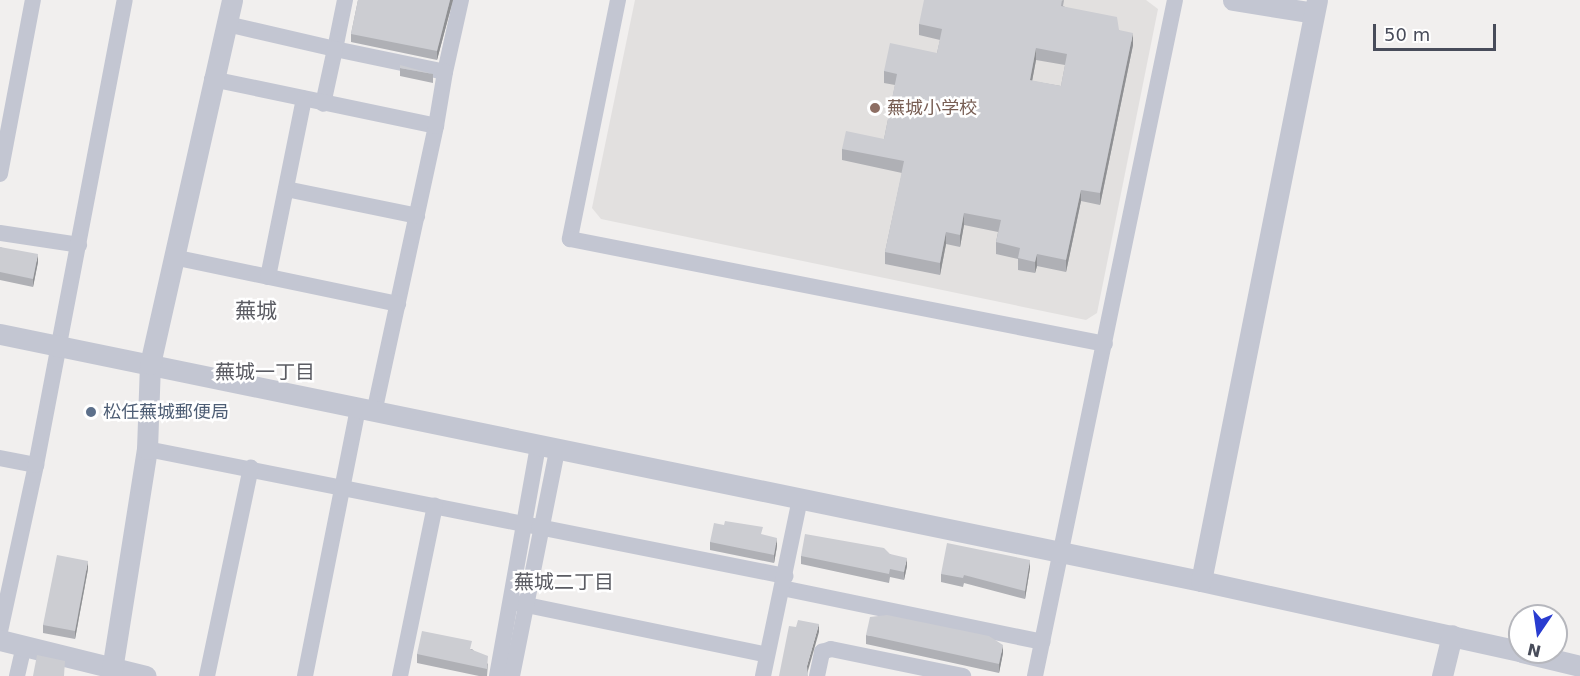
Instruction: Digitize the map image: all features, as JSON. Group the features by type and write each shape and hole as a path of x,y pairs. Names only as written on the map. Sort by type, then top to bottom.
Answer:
{"street":[{"path":"0,174 33,0"},
{"path":"0,631 62,346 125,0"},
{"path":"112,672 147,449 150,364 212,79 232,0"},
{"path":"323,104 345,0"},
{"path":"304,676 344,490 398,304 461,0"},
{"path":"618,0 570,239 1105,344"},
{"path":"1035,676 1176,0"},
{"path":"1201,581 1315,7 1233,0"},
{"path":"227,24 445,72"},
{"path":"212,79 436,126"},
{"path":"268,277 304,99"},
{"path":"286,189 417,216"},
{"path":"0,233 79,245"},
{"path":"173,257 398,304"},
{"path":"0,334 1201,581 1508,649"},
{"path":"512,676 523,526 548,448"},
{"path":"497,676 540,529 548,448"},
{"path":"147,449 251,468 344,490 435,506 784,582 1042,642"},
{"path":"0,458 36,465"},
{"path":"207,676 251,468"},
{"path":"763,676 800,499"},
{"path":"400,676 435,506"},
{"path":"518,604 767,655"},
{"path":"1442,676 1452,635"},
{"path":"0,640 112,672 147,676"},
{"path":"17,676 24,645"},
{"path":"817,676 822,651 831,649 963,676"}],"shaded area":[{"name":"蕪城小学校","path":"635,0 1146,0 1158,9 1097,313 1086,320 601,219 592,208"}],"building":[{"path":"358,0 450,0 437,51 351,34"},
{"path":"924,0 1062,0 1061,6 1117,17 1119,30 1133,33 1100,193 1081,190 1066,260 1037,254 1035,262 1018,258 1020,248 996,242 1001,220 964,213 960,235 946,232 940,263 885,252 904,161 842,149 846,131 884,139 897,74 884,71 890,43 937,53 942,29 919,24","holes":["1036,48 1067,54 1061,86 1030,80"]},
{"path":"400,65 433,74 400,68"},
{"path":"0,247 38,254 33,279 0,272"},
{"path":"725,521 763,527 761,534 777,538 774,555 710,542 714,523 724,525"},
{"path":"805,534 884,548 890,554 907,558 904,572 890,569 889,574 801,556"},
{"path":"947,543 1030,560 1025,591 964,575 963,578 941,574"},
{"path":"57,555 88,561 75,631 43,625"},
{"path":"887,615 989,636 1003,645 999,664 866,635 870,617"},
{"path":"798,620 819,624 807,666 808,676 779,676 789,626 796,627"},
{"path":"422,631 472,641 470,649 488,656 487,669 417,654"},
{"path":"37,655 65,661 64,676 33,676"}],"place":[{"name":"蕪城小学校","path":"875,108"},
{"name":"松任蕪城郵便局","path":"91,412"}],"district":[{"name":"蕪城","path":"256,311"},
{"name":"蕪城一丁目","path":"265,372"},
{"name":"蕪城二丁目","path":"564,582"}]}
